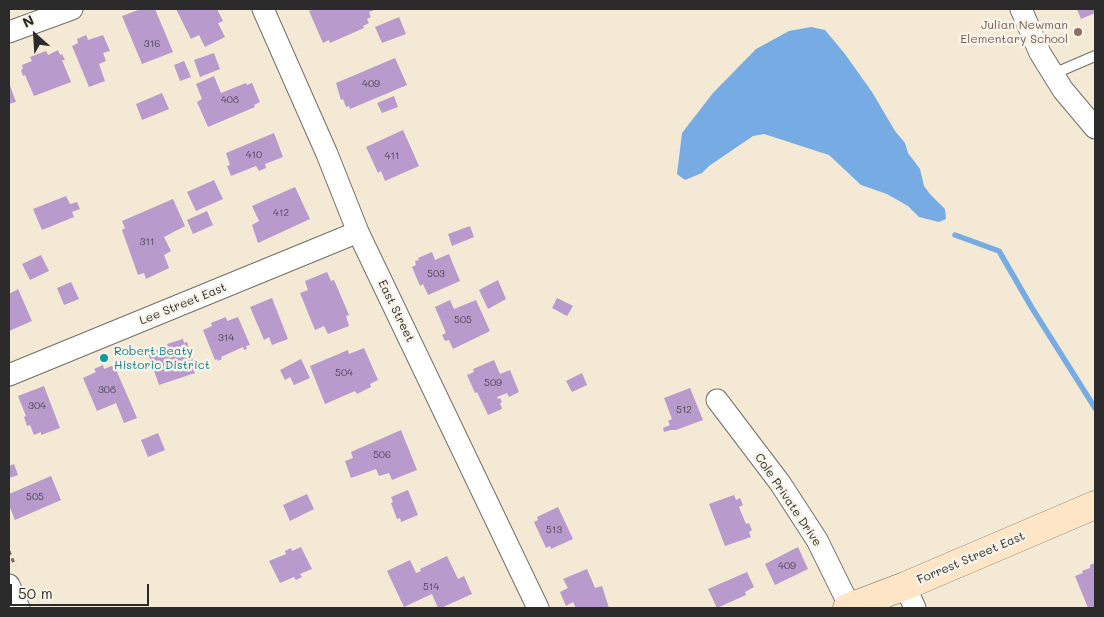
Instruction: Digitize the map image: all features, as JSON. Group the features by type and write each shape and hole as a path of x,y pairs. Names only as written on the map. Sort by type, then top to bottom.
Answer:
{"main road":[{"name":"Forrest Street East","path":"848,608 910,597 1095,506"}],"street":[{"path":"9,32 72,9"},
{"name":"East Street","path":"263,9 358,232 538,608"},
{"path":"1021,9 1040,53 1063,90 1095,126"},
{"name":"Lee Street East","path":"9,375 358,232"},
{"name":"Cole Private Drive","path":"717,400 780,483 817,540 848,608"},
{"path":"9,585 19,608"}],"lane":[{"path":"1053,74 1095,56"}],"water":[{"path":"811,27 825,30 872,92 895,131 905,143 908,153 920,169 924,186 945,209 946,219 939,222 919,217 908,206 887,194 861,185 829,155 764,134 753,136 709,166 702,173 685,180 677,174 682,133 713,93 756,49 789,31"}],"building":[{"path":"141,9 155,9 173,52 142,64 122,16"},
{"path":"176,9 217,9 223,21 218,23 225,37 205,47 199,35 191,39"},
{"path":"315,9 377,9 369,12 371,17 367,19 369,23 363,26 364,28 330,43 329,40 323,43 309,11"},
{"name":"Julian Newman Elementary School","path":"1077,9 1095,9 1095,13 1081,19"},
{"path":"399,17 406,34 382,43 375,27"},
{"path":"86,35 88,40 103,35 110,51 103,53 106,61 99,64 105,81 89,87 72,46 78,43 77,39"},
{"path":"58,50 65,60 62,60 71,82 34,96 25,75 23,76 22,65 32,61 30,57 46,51 48,55"},
{"path":"214,53 220,69 200,77 194,60"},
{"path":"395,58 407,85 350,109 349,106 346,107 343,99 341,100 336,83"},
{"path":"184,61 191,77 180,81 174,65"},
{"path":"214,76 221,93 246,83 247,85 252,83 260,102 254,105 255,107 208,127 197,102 202,99 196,84"},
{"path":"9,83 16,102 9,104"},
{"path":"162,93 169,109 142,120 136,104"},
{"path":"394,96 398,107 382,113 377,103"},
{"path":"403,130 419,166 385,181 381,171 378,173 366,147"},
{"path":"274,133 283,157 265,164 266,168 259,171 256,166 231,176 227,166 230,165 226,153"},
{"path":"214,180 223,199 196,211 187,192"},
{"path":"295,187 310,219 258,243 252,225 259,221 252,206"},
{"path":"66,196 70,204 77,202 80,209 72,212 74,217 42,230 33,209"},
{"path":"173,199 185,226 164,237 171,251 164,255 169,268 146,279 144,273 138,275 122,230 125,228 122,221"},
{"path":"207,211 213,225 193,234 187,220"},
{"path":"470,226 474,237 452,246 448,234"},
{"path":"432,252 435,260 449,254 460,281 428,295 423,284 420,286 412,267 416,265 415,261 419,260 418,258"},
{"path":"41,255 49,271 30,280 22,264"},
{"path":"327,272 331,281 334,280 349,315 346,316 349,326 328,334 324,326 315,330 300,293 308,290 305,281"},
{"path":"498,280 506,299 488,309 479,290"},
{"path":"71,282 79,299 64,305 57,288"},
{"path":"18,289 32,321 9,331 9,294"},
{"path":"272,298 288,339 272,345 269,337 264,340 250,307"},
{"path":"557,298 573,306 567,316 552,308"},
{"path":"450,300 454,309 476,300 490,331 453,349 449,340 445,341 442,335 446,333 435,307"},
{"path":"226,317 227,321 238,317 250,345 246,346 247,349 244,350 243,347 221,357 222,359 218,361 217,359 215,360 203,330 212,326 211,323"},
{"path":"183,339 184,343 187,342 195,373 159,385 148,353"},
{"path":"364,348 378,380 370,384 371,387 357,394 355,391 325,404 310,366 348,350 349,354"},
{"path":"301,359 310,378 294,385 290,377 285,380 280,370"},
{"path":"494,360 500,374 510,370 519,392 509,397 507,393 497,397 502,402 500,403 502,409 488,415 467,375 474,372 473,369"},
{"path":"103,365 104,369 114,365 137,418 124,423 116,403 97,411 83,378 96,372 94,369"},
{"path":"582,373 587,385 572,392 566,381"},
{"path":"44,386 60,428 41,435 41,432 34,435 30,425 27,426 24,417 26,416 18,396"},
{"path":"690,388 703,420 676,430 664,432 663,428 670,425 668,421 672,419 664,398"},
{"path":"401,430 417,470 392,480 389,473 379,476 376,469 351,478 345,461 353,458 351,452"},
{"path":"158,433 165,450 148,457 141,440"},
{"path":"14,464 18,475 9,478 9,466"},
{"path":"51,476 61,500 15,520 9,505 9,494"},
{"path":"408,490 418,515 401,522 400,518 397,519 391,503 393,502 391,497"},
{"path":"307,494 314,509 290,521 283,505"},
{"path":"734,495 736,500 740,498 743,505 739,507 746,524 749,523 752,530 749,532 751,537 725,546 709,504"},
{"path":"558,507 573,539 551,549 550,546 546,548 534,522 538,520 537,517"},
{"path":"301,547 312,569 300,574 302,577 296,580 294,577 280,583 269,561 286,554 285,551 291,548 292,551"},
{"path":"798,547 808,569 775,585 765,564"},
{"path":"447,556 458,579 464,576 472,594 441,608 438,608 432,594 404,607 387,571 410,560 416,573 421,571 420,569"},
{"path":"1095,563 1095,608 1088,608 1075,576 1083,573 1082,571 1090,568 1090,565"},
{"path":"587,569 595,588 602,586 609,608 576,608 573,602 566,606 560,592 568,588 563,579"},
{"path":"747,572 754,587 745,592 746,595 717,608 708,589"}],"waterway":[{"path":"955,235 999,251 1032,308 1095,408"}],"place":[{"name":"Julian Newman Elementary School","path":"1078,32"},
{"name":"Robert Beaty Historic District","path":"104,358"}]}
